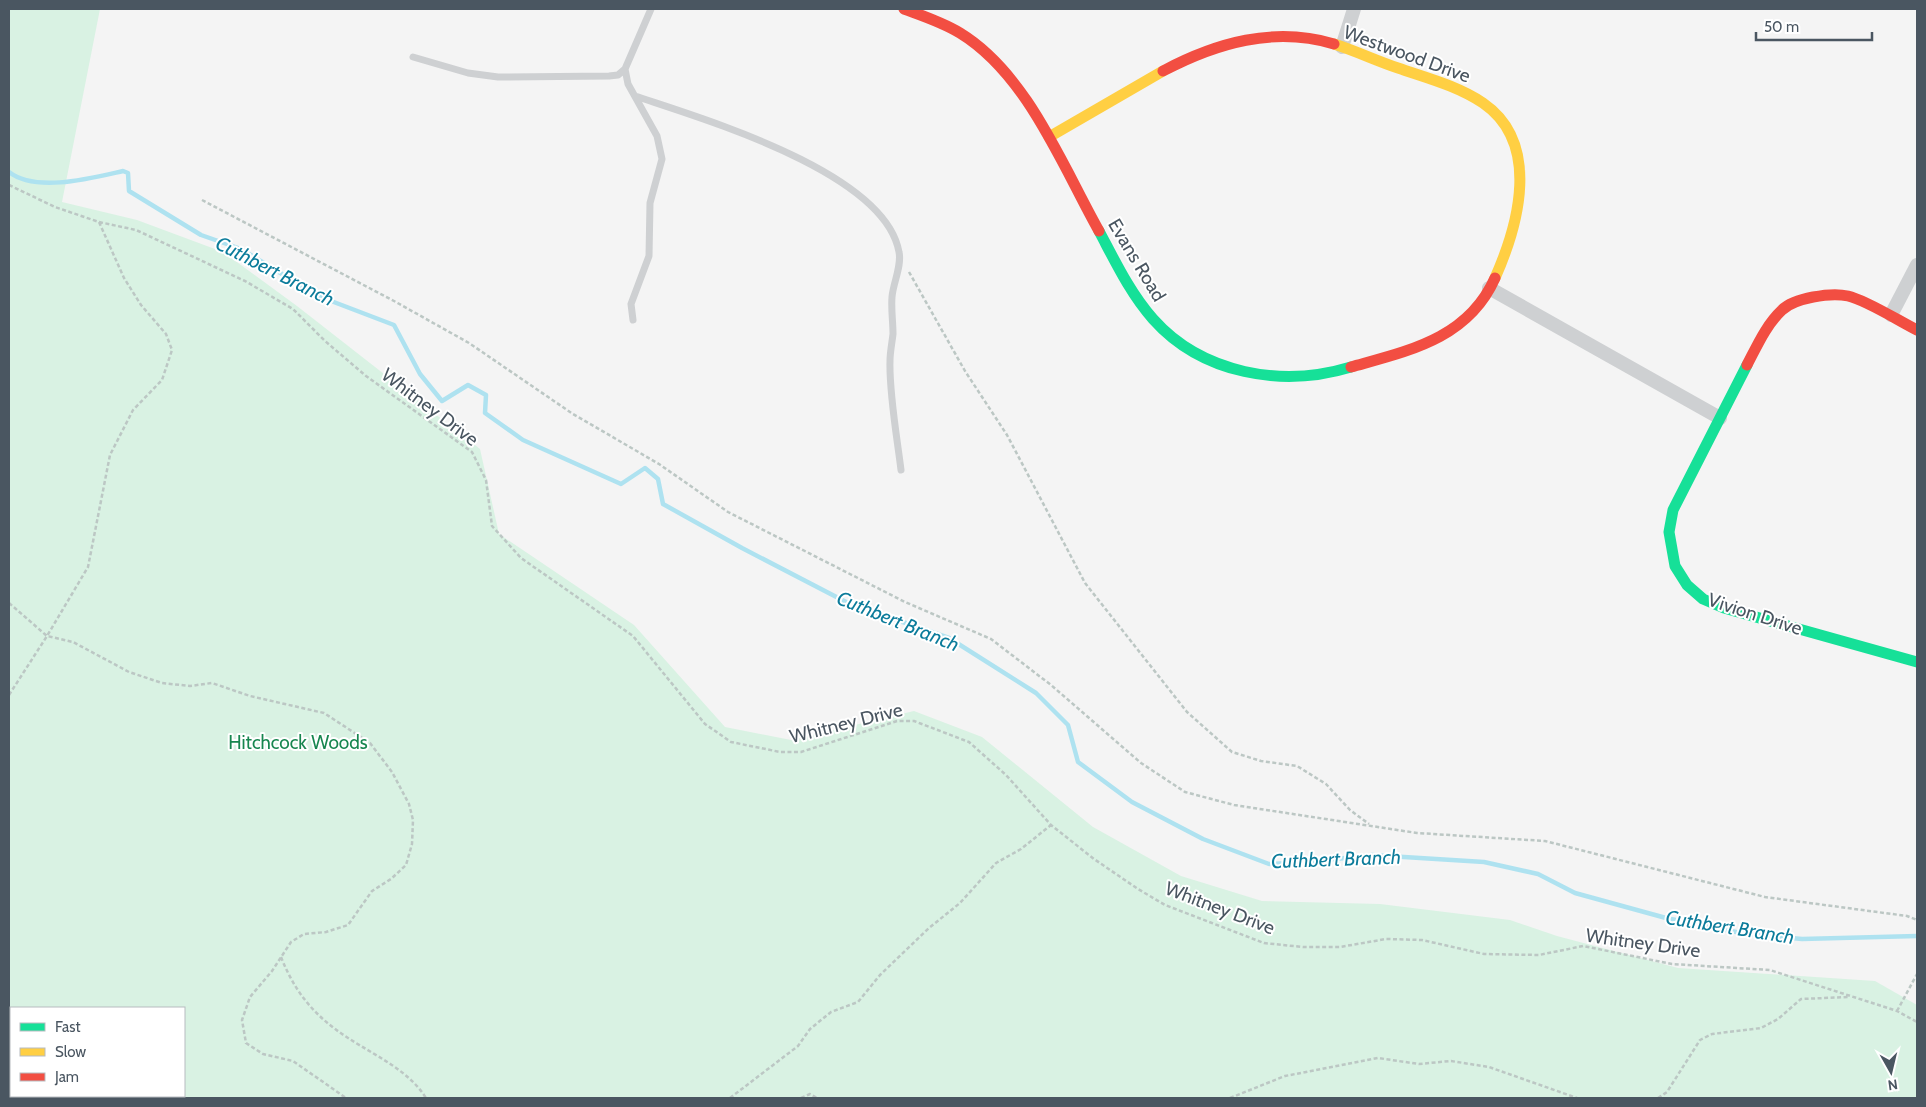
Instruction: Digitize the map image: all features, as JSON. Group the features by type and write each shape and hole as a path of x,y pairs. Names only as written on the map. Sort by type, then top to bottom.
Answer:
{"street":[{"name":"Evans Road","path":"904,9 934,19 953,29 995,61 1025,97 1132,292 1170,336 1203,357 1220,365 1266,376 1329,374 1403,354 1430,344 1462,324 1483,301 1489,288"},
{"path":"1342,47 1354,9"},
{"name":"Westwood Drive","path":"1048,137 1088,111 1169,66 1195,53 1222,44 1264,37 1283,37 1302,38 1342,47 1446,83 1486,103 1506,125 1519,152 1522,182 1511,232 1500,265 1489,288"},
{"path":"1892,315 1917,265"},
{"path":"1489,288 1720,418"},
{"name":"Vivion Drive","path":"1917,330 1892,315 1848,296 1838,295 1809,298 1783,309 1762,336 1670,520 1669,548 1673,561 1686,584 1706,600 1917,662"}],"lane":[{"path":"413,58 468,73 498,77 618,75 625,69 651,9"},
{"path":"625,69 628,84 657,136 662,159 650,203 648,256 631,304 633,320"},
{"path":"635,96 775,146 826,173 856,192 882,215 897,241 900,255 892,297 893,335 890,362 901,470"}],"path":[{"name":"Whitney Drive","path":"9,185 55,207 99,222 136,230 245,281 293,309 325,341 366,376 472,452 486,480 492,526 507,545 520,558 633,636 705,724 731,742 780,752 801,752 897,721 914,721 969,742 1006,775 1051,825 1094,859 1165,905 1264,943 1303,947 1340,947 1386,939 1422,940 1484,954 1539,955 1583,946 1672,964 1770,970 1897,1011 1917,1022"},
{"path":"202,200 386,296 469,343 573,414 659,464 728,512 905,602 991,639 1050,685 1141,763 1185,792 1234,805 1418,832 1545,841 1765,897 1908,916 1917,920"},
{"path":"9,695 88,567 110,455 133,410 162,380 172,350 166,334 141,305 124,278 99,222"},
{"path":"900,255 918,291 1007,435 1085,583 1187,712 1232,752 1261,761 1298,766 1326,784 1350,810 1370,825"},
{"path":"9,603 47,636 73,642 129,672 162,683 190,686 212,683 250,696 324,713 370,742 392,772 409,804 413,820 412,844 406,865 391,879 372,892 348,925 326,932 304,934 291,942 250,997 242,1020 246,1043 263,1054 293,1061 346,1098"},
{"path":"730,1098 798,1046 810,1029 831,1012 858,1002 880,975 929,928 960,902 996,863 1021,849 1051,825"},
{"path":"281,957 289,978 300,996 318,1016 404,1074 426,1098"},
{"path":"1897,1011 1917,974"},
{"path":"1658,1098 1667,1092 1700,1040 1712,1034 1761,1028 1778,1019 1801,999 1853,997"},
{"path":"1230,1098 1285,1076 1378,1058 1418,1064 1451,1061 1489,1066 1577,1098"},
{"path":"801,1098 810,1094 817,1098"}],"green space":[{"name":"Hitchcock Woods","path":"9,9 100,9 62,202 137,220 223,252 297,306 480,449 499,534 634,625 725,727 791,740 914,711 982,737 1093,827 1181,876 1262,901 1380,904 1510,920 1557,936 1678,968 1875,981 1917,1005 1917,1098 9,1098"}],"waterway":[{"name":"Cuthbert Branch","path":"9,172 34,182 49,183 80,180 123,171 128,173 129,191 201,235 241,249 318,296 394,325 420,374 442,401 468,385 486,395 485,413 523,440 621,484 645,468 658,479 663,504 742,548 848,603 949,638 1036,693 1068,725 1078,762 1132,802 1203,839 1269,864 1372,855 1484,862 1538,874 1575,893 1666,918 1741,933 1802,939 1917,936"}],"traffic: fast":[{"path":"1099,231 1123,276 1145,309 1173,338 1195,353 1219,364 1244,372 1271,376 1325,373 1351,367"},
{"path":"1747,365 1673,510 1669,532 1675,566 1687,585 1703,599 1724,608 1917,662"}],"traffic: slow":[{"path":"1334,44 1463,92 1483,103 1501,120 1513,140 1519,162 1520,185 1511,234 1495,278"},
{"path":"1049,137 1163,71"}],"traffic: jam":[{"path":"904,9 939,22 960,33 984,51 1005,72 1024,96 1041,123 1099,231"},
{"path":"1163,71 1204,52 1246,40 1289,37 1312,39 1334,44"},
{"path":"1351,367 1414,348 1453,329 1483,299 1495,278"},
{"path":"1747,365 1758,343 1776,316 1795,302 1813,297 1841,295 1855,298 1917,330"}]}
